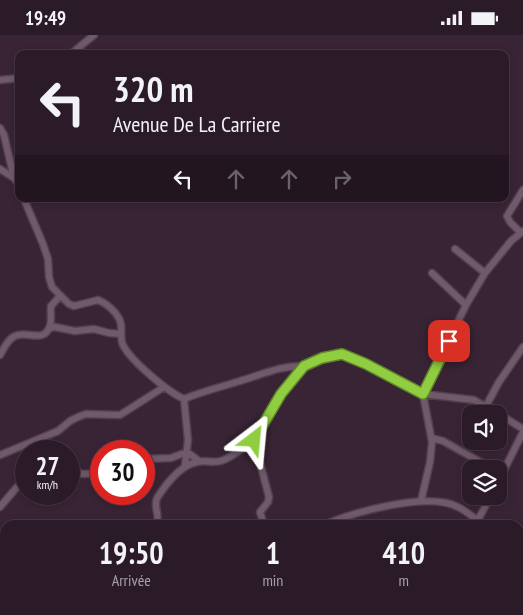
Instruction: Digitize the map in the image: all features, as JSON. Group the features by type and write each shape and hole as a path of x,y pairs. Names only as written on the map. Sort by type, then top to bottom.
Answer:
{"street":[{"path":"76,50 94,35"},
{"path":"0,80 15,78"},
{"path":"0,128 4,135 14,179"},
{"path":"0,169 14,179"},
{"path":"421,501 430,462 432,438 423,394 466,305 485,273 502,251 522,232 510,222 507,216 523,190"},
{"path":"25,202 48,259 49,277 52,287 69,304 74,306 94,300 104,303 119,318 123,345 128,352 164,387 184,399"},
{"path":"455,249 485,273"},
{"path":"432,273 466,305"},
{"path":"0,355 10,340 19,334 36,337 44,335 49,328 51,320 51,305 60,296"},
{"path":"49,328 55,327 75,331 94,329 121,334"},
{"path":"487,405 499,382 523,347"},
{"path":"185,465 199,461 220,461 254,440 281,394 304,366 322,358 342,354 423,394 466,398 484,405"},
{"path":"184,399 200,392 242,381 269,371 293,365 304,366"},
{"path":"0,455 58,431 70,421 86,414 120,415 164,387"},
{"path":"158,520 155,502 185,465 187,452 184,399"},
{"path":"507,420 522,429 507,461"},
{"path":"432,438 443,441 477,460"},
{"path":"254,440 269,497 268,502 260,512 262,520"},
{"path":"155,459 171,458 187,452"},
{"path":"187,452 199,461"},
{"path":"0,507 15,489"},
{"path":"336,520 388,505 421,501 451,504 474,520"},
{"path":"479,520 487,505"}],"route":[{"path":"254,440 271,408 293,379 309,363 342,354 366,364 423,394 449,341"}]}
